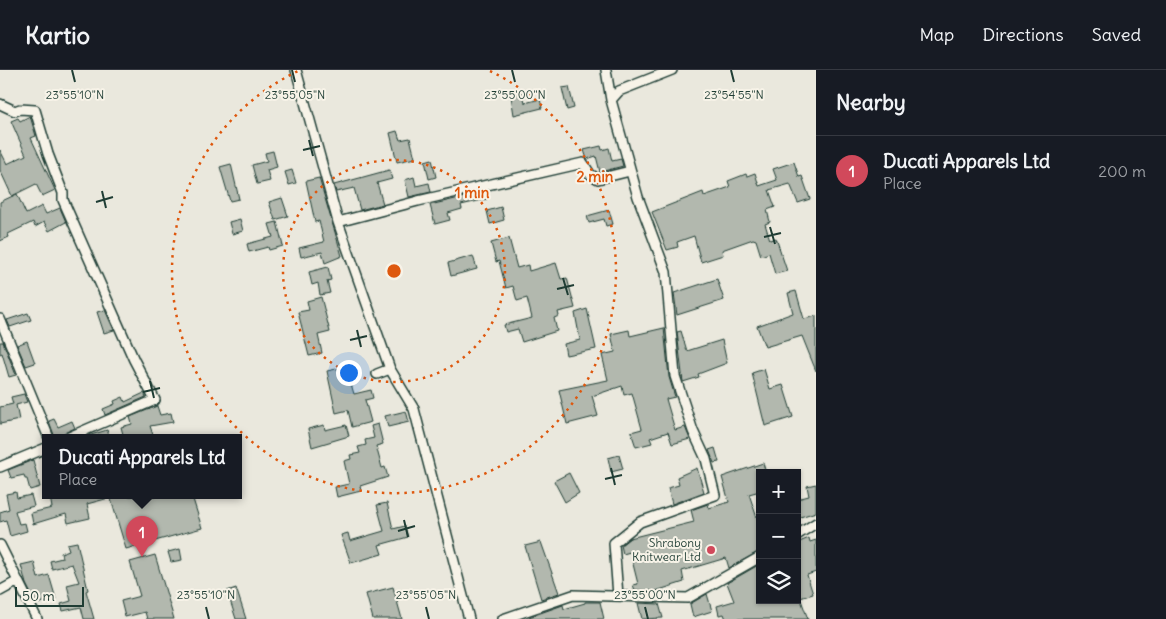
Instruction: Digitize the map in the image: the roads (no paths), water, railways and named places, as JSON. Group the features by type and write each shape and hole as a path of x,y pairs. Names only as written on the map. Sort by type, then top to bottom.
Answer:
{"street":[{"path":"296,70 338,222 390,369 414,409 469,619"},
{"path":"606,70 611,100 630,171 666,272 675,376 693,431 706,460 715,495 640,522 614,543 618,596"},
{"path":"611,100 619,91 672,70"},
{"path":"0,104 15,111 25,108 35,110 48,154 63,193 63,200 134,360 155,400 77,434"},
{"path":"338,222 418,201 491,186 583,163 590,174 598,179 630,171"},
{"path":"0,319 46,434"},
{"path":"377,374 390,369"},
{"path":"0,468 42,450"},
{"path":"801,533 816,524"},
{"path":"0,545 37,619"},
{"path":"503,619 574,595 688,598 756,559"},
{"path":"0,591 18,581"}],"place":[{"name":"Shrabony Knitwear Ltd","path":"711,550"},
{"name":"Ducati Apparels Ltd","path":"142,557"}]}
